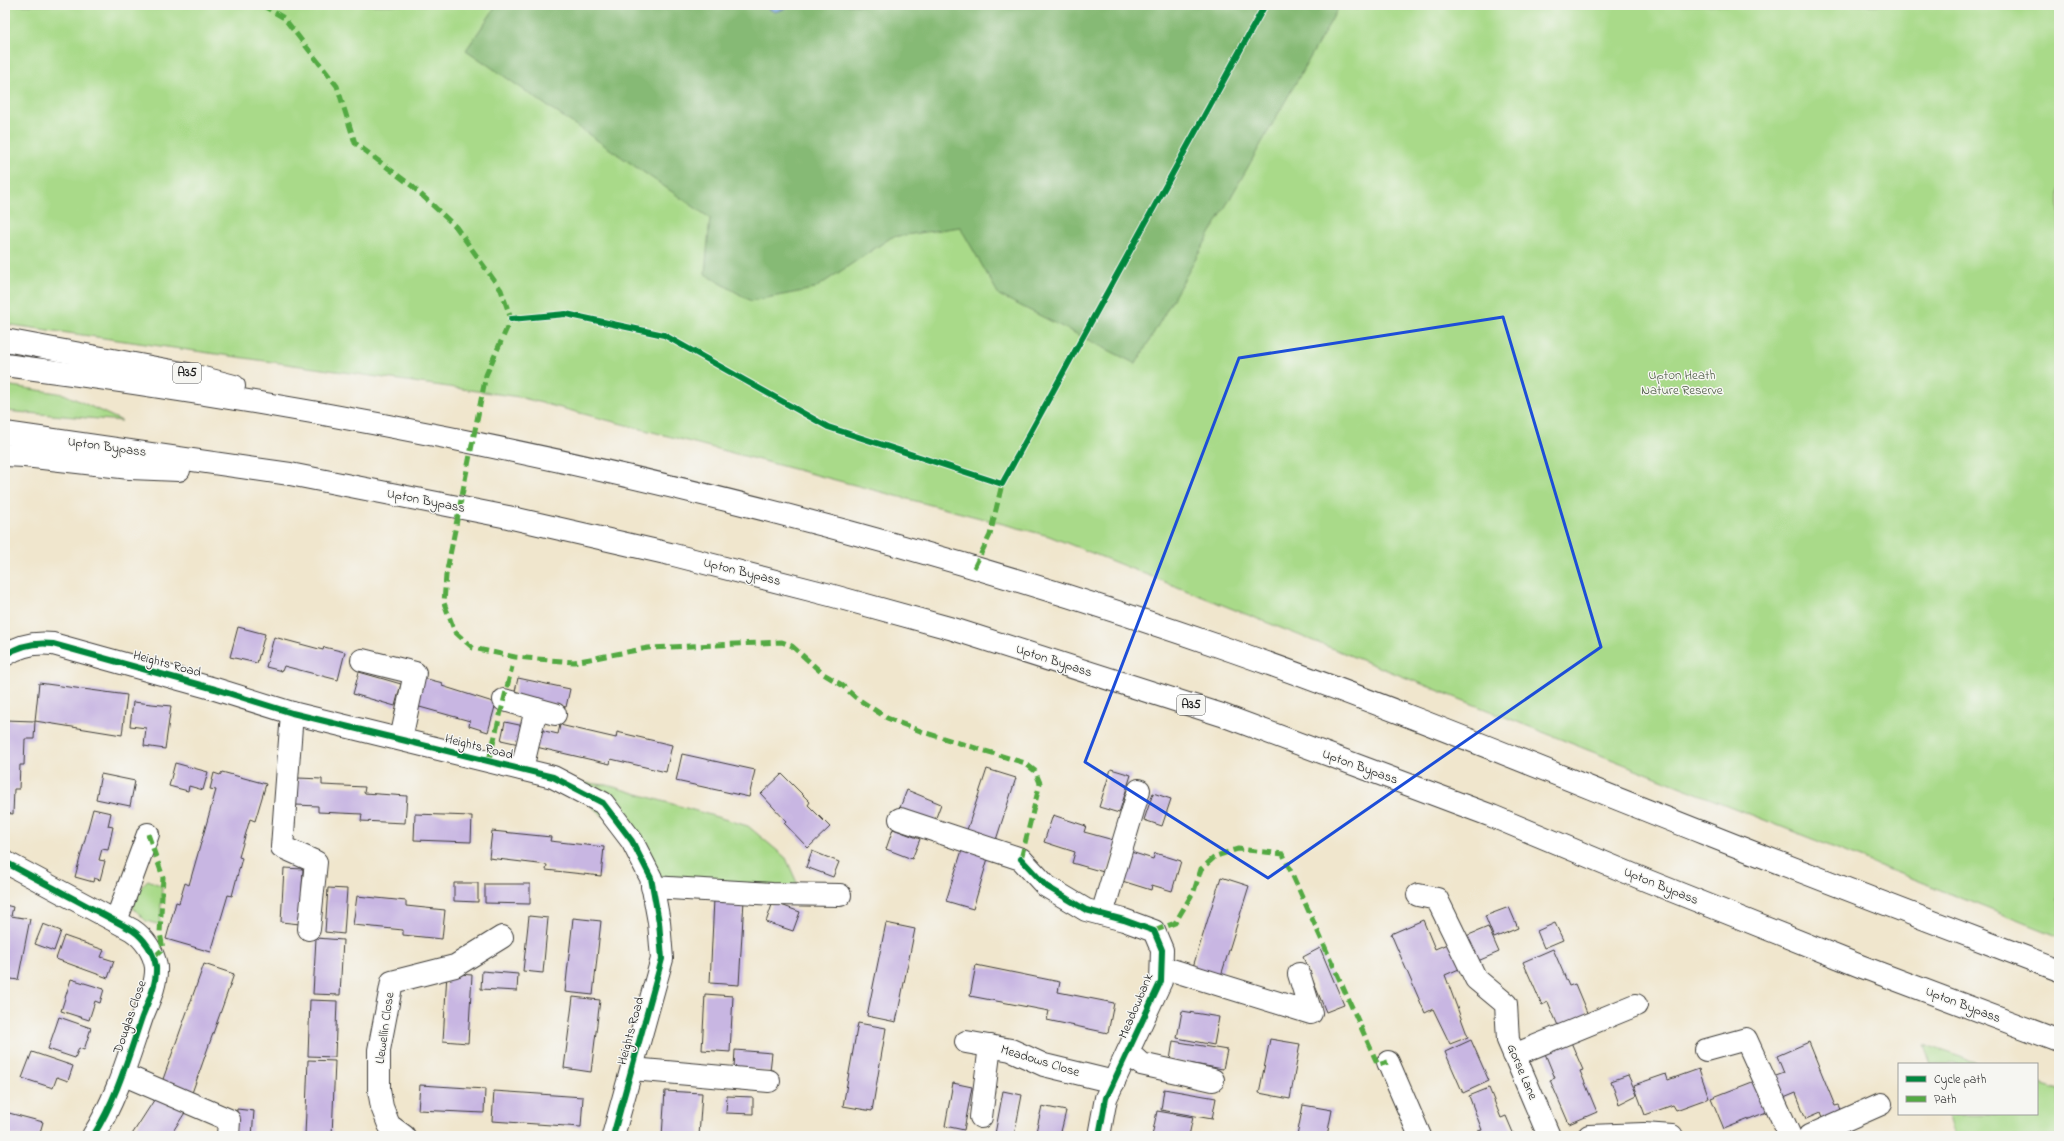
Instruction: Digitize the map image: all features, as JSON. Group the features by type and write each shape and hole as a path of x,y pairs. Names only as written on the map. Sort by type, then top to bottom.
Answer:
{"main road":[{"name":"A35","path":"5,340 188,374 366,422"},
{"name":"A35","path":"5,365 130,381 366,422 526,455 789,515 912,549 1231,650 1398,711 1794,869 2059,970"},
{"name":"Upton Bypass","path":"5,433 290,474 508,517 670,554 853,601 952,629 1082,669 1222,716 1492,816 1648,881 1860,966 2059,1041"},
{"name":"A35","path":"5,455 130,468 290,474"},
{"name":"Heights Road","path":"5,654 14,648 41,643 53,644 215,689 292,713 553,777 604,803 632,841 651,878 659,922 662,959 613,1136"},
{"path":"362,660 415,673 401,740"},
{"path":"504,700 545,711 522,769"},
{"path":"292,713 282,847 316,862 309,929"},
{"path":"1102,914 1139,790"},
{"name":"Meadowbank","path":"900,819 1020,859 1046,886 1086,910 1154,931 1162,950 1161,981 1110,1090"},
{"path":"116,921 148,834"},
{"name":"Douglas Close","path":"5,862 140,935 150,950 156,966 156,975 152,990 122,1074 104,1118 93,1136"},
{"path":"652,886 772,894 840,895"},
{"name":"Gorse Lane","path":"1418,895 1436,899 1476,979 1506,1004 1508,1040 1549,1136"},
{"name":"Llewellin Close","path":"404,1136 389,1125 382,1107 379,1090 379,1050 392,982 455,966 502,937"},
{"path":"1162,967 1312,1013 1299,974"},
{"path":"1514,1055 1636,1005"},
{"path":"1706,1050 1746,1038 1790,1136"},
{"name":"Meadows Close","path":"966,1042 1010,1050 1044,1065 1110,1090"},
{"path":"981,1117 990,1046"},
{"path":"1128,1052 1140,1064 1213,1080"},
{"path":"1388,1062 1420,1136"},
{"path":"632,1069 769,1081"},
{"path":"122,1074 229,1120 228,1136"},
{"path":"1099,1136 1110,1090"},
{"path":"1809,1136 1881,1104"},
{"path":"1589,1136 1644,1134 1672,1136"}],"highlighted area":[{"path":"1503,317 1601,647 1268,878 1085,762 1239,358"}],"green space":[{"name":"Upton Heath Nature Reserve","path":"5,5 2059,5 2059,937 1049,536 519,397 5,324"},
{"path":"497,5 1340,5 1136,364 999,295 960,227 892,237 814,289 751,301 705,274 710,218 466,50"},
{"path":"5,385 64,394 122,421 5,411"},
{"path":"562,781 607,785 748,826 786,858 802,894 652,887 632,841"},
{"path":"148,880 162,886 160,925 146,921 133,908 138,892"},
{"path":"1924,1045 1978,1063 1931,1063"},
{"path":"2038,1083 2059,1090 2059,1136 1955,1136 1948,1115 2038,1115"}],"water":[{"path":"761,5 790,5 790,7 775,12"}],"building":[{"path":"238,627 265,634 257,663 230,657"},
{"path":"274,637 323,650 324,647 345,652 338,680 284,666 282,671 266,667"},
{"path":"359,672 401,684 395,706 353,694"},
{"path":"423,678 443,683 442,686 496,703 488,732 469,726 470,721 416,706"},
{"path":"518,678 570,689 566,707 514,696"},
{"path":"39,683 127,695 122,735 35,721"},
{"path":"133,702 171,706 165,749 144,746 146,728 130,726"},
{"path":"5,720 35,721 34,739 25,739 24,765 20,765 19,789 14,789 13,814 5,813"},
{"path":"505,722 524,726 519,744 501,740"},
{"path":"560,725 616,738 617,732 672,745 666,772 611,759 610,764 536,747 540,730 558,734"},
{"path":"682,754 755,770 749,797 676,781"},
{"path":"175,763 208,772 203,790 189,786 188,791 169,786"},
{"path":"987,769 1016,778 995,843 966,833"},
{"path":"1111,769 1131,775 1119,813 1099,807"},
{"path":"222,772 266,784 255,821 250,819 239,857 242,858 232,896 228,895 211,952 166,939 176,902 179,903 185,883 189,885 216,790 210,789 214,773 220,775"},
{"path":"101,774 135,781 130,806 96,799"},
{"path":"782,774 810,802 808,805 830,827 808,848 784,823 786,821 761,794"},
{"path":"298,778 322,779 322,785 365,787 364,793 407,796 405,823 361,821 362,814 318,812 318,806 296,805"},
{"path":"907,790 941,804 934,823 899,810"},
{"path":"1153,793 1171,799 1162,826 1144,820"},
{"path":"93,809 111,813 108,826 113,827 108,850 102,849 99,860 105,861 100,880 94,878 93,882 75,877"},
{"path":"415,814 472,816 471,842 414,840"},
{"path":"1053,815 1086,826 1084,832 1117,841 1107,873 1072,863 1075,852 1044,842"},
{"path":"893,829 920,839 912,859 886,849"},
{"path":"492,831 551,837 550,841 604,847 601,876 546,870 547,865 489,858"},
{"path":"963,847 989,855 973,909 946,901"},
{"path":"812,851 839,862 833,877 806,867"},
{"path":"1128,851 1153,859 1155,853 1181,861 1172,891 1152,885 1151,890 1119,880"},
{"path":"284,868 303,869 300,924 281,922"},
{"path":"1221,877 1249,886 1220,979 1192,970"},
{"path":"454,883 478,883 478,902 454,901"},
{"path":"485,884 530,884 530,904 485,903"},
{"path":"328,888 347,889 344,934 325,932"},
{"path":"357,896 406,901 406,906 445,910 442,939 403,935 403,930 353,925"},
{"path":"714,899 744,900 739,985 710,983"},
{"path":"773,902 800,912 793,931 766,922"},
{"path":"5,905 13,907 11,916 30,919 18,980 5,978"},
{"path":"1509,907 1518,928 1494,938 1485,916"},
{"path":"529,916 548,918 543,973 523,971"},
{"path":"573,918 601,921 593,995 565,992"},
{"path":"1423,920 1435,949 1488,927 1499,952 1445,975 1468,1037 1450,1044 1433,1009 1425,1013 1391,934"},
{"path":"886,923 915,929 896,1022 867,1016"},
{"path":"1555,923 1563,940 1544,948 1537,931"},
{"path":"43,924 61,931 54,951 35,944"},
{"path":"64,936 104,950 101,957 114,961 108,978 56,959"},
{"path":"316,938 343,940 340,995 313,994"},
{"path":"1320,948 1344,1005 1326,1012 1303,957"},
{"path":"1553,949 1569,986 1575,984 1588,1015 1559,1028 1548,1002 1542,1005 1523,962"},
{"path":"204,964 234,974 192,1093 162,1082"},
{"path":"976,965 1060,982 1058,992 1114,1003 1108,1033 1047,1020 1049,1011 970,996"},
{"path":"482,971 518,974 517,991 481,989"},
{"path":"447,973 472,975 468,1043 443,1041"},
{"path":"71,979 104,989 100,1003 95,1001 89,1020 61,1011"},
{"path":"705,994 733,996 730,1052 702,1050"},
{"path":"573,997 600,1000 591,1072 564,1068"},
{"path":"310,1000 337,1001 335,1057 308,1056"},
{"path":"1182,1011 1219,1017 1214,1045 1177,1038"},
{"path":"59,1017 91,1028 84,1050 79,1048 75,1058 48,1049"},
{"path":"858,1023 886,1028 872,1111 843,1106"},
{"path":"1270,1039 1300,1044 1290,1099 1259,1093"},
{"path":"1471,1040 1489,1081 1463,1093 1445,1052"},
{"path":"1570,1040 1583,1070 1580,1071 1597,1112 1569,1124 1550,1080 1555,1078 1544,1051"},
{"path":"1173,1041 1227,1050 1223,1069 1170,1060"},
{"path":"1809,1042 1835,1106 1839,1105 1851,1133 1855,1136 1829,1136 1820,1113 1806,1119 1796,1093 1767,1105 1769,1111 1724,1129 1711,1098 1760,1079 1760,1082 1784,1073 1777,1056"},
{"path":"735,1050 772,1053 770,1071 734,1068"},
{"path":"32,1052 73,1066 68,1081 57,1077 53,1088 22,1078"},
{"path":"308,1060 335,1061 332,1136 305,1136"},
{"path":"1699,1069 1709,1098 1676,1110 1673,1105 1645,1115 1634,1085 1666,1074 1668,1080"},
{"path":"1628,1075 1637,1095 1619,1104 1611,1081"},
{"path":"953,1083 972,1087 964,1130 945,1126"},
{"path":"420,1085 485,1089 484,1113 418,1110"},
{"path":"1489,1088 1501,1118 1506,1116 1514,1135 1476,1136 1474,1132 1482,1130 1469,1096"},
{"path":"1164,1089 1216,1098 1212,1119 1161,1110"},
{"path":"494,1091 583,1097 581,1127 492,1121"},
{"path":"665,1091 702,1093 699,1136 662,1136"},
{"path":"1003,1091 1022,1095 1014,1136 995,1134"},
{"path":"158,1094 186,1111 170,1136 131,1136"},
{"path":"727,1096 753,1097 753,1114 726,1113"},
{"path":"1303,1105 1332,1110 1327,1136 1297,1136"},
{"path":"1042,1106 1066,1111 1060,1136 1035,1136"},
{"path":"237,1109 254,1111 252,1136 235,1136"},
{"path":"1157,1111 1193,1117 1189,1136 1152,1136"},
{"path":"5,1112 43,1122 39,1136 5,1135"},
{"path":"863,1133 874,1135 862,1136"}],"marked path":[{"path":"262,5 284,18 337,86 355,143 412,186 456,227 501,290 511,319 486,375 446,575 444,603 455,632 473,648 515,657 574,662 648,648 782,642 792,646 822,673 842,685 855,697 887,718 923,732 1025,763 1035,771 1040,783 1021,859"},
{"path":"974,568 990,535 1002,484"},
{"path":"489,760 512,667"},
{"path":"148,834 163,877 160,933 163,949 153,958"},
{"path":"1154,931 1175,923 1194,891 1201,869 1216,856 1238,849 1283,854 1378,1065 1388,1062"}],"cycle path":[{"path":"511,319 566,314 664,335 828,427 1002,484 1265,5"},
{"path":"5,655 28,645 40,643 53,644 215,689 292,713 553,777 603,803 632,841 651,878 659,922 662,959 613,1136"},
{"path":"1021,859 1046,886 1086,910 1124,920 1154,931 1162,950 1161,981 1106,1098 1099,1136"},
{"path":"5,862 132,930 141,937 148,946 155,961 156,973 152,993 115,1093 93,1136"}]}
